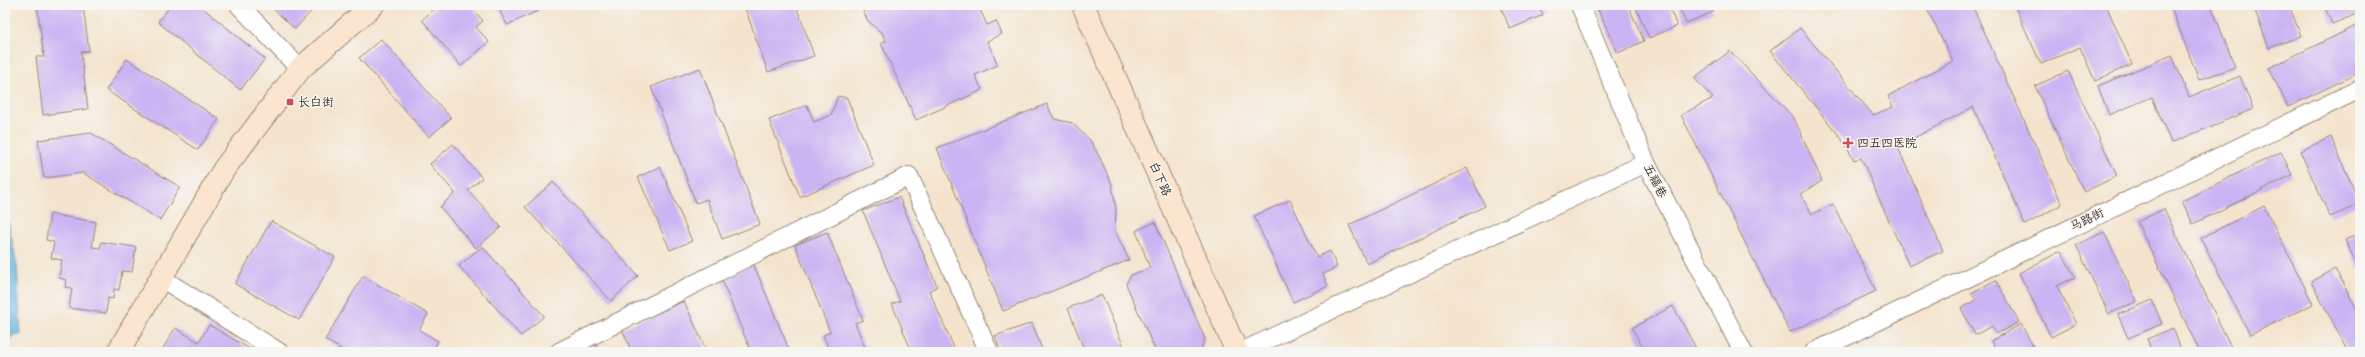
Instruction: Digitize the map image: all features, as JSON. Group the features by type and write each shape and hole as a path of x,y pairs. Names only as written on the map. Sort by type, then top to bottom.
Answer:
{"street":[{"path":"239,5 300,69"},
{"path":"118,352 224,169 300,69 374,5"},
{"name":"白下路","path":"1083,5 1237,352"},
{"name":"五福巷","path":"1580,5 1646,163 1743,352"},
{"name":"马路街","path":"1814,352 2360,89"},
{"path":"1241,352 1646,163"},
{"path":"558,352 909,176 989,352"},
{"path":"161,278 279,352"}],"water":[{"path":"5,5 8,11 9,33 5,95"},
{"path":"5,205 17,266 21,335 13,335 5,348"}],"building":[{"path":"37,5 83,5 89,51 81,52 88,109 43,115 36,57 44,57"},
{"path":"171,5 199,5 265,59 240,90 158,22"},
{"path":"269,5 317,5 295,29"},
{"path":"439,5 470,5 483,21 476,27 489,42 461,66 422,20"},
{"path":"497,5 537,5 540,10 507,25"},
{"path":"744,5 796,5 814,56 768,72"},
{"path":"860,5 978,5 987,25 996,21 1002,34 987,41 998,65 975,75 982,90 916,120 881,43 886,41 882,33 868,21"},
{"path":"1500,5 1539,5 1543,15 1510,29"},
{"path":"1596,5 1628,5 1644,41 1618,53"},
{"path":"1635,5 1668,5 1677,26 1649,38"},
{"path":"1678,5 1710,5 1713,12 1686,23"},
{"path":"1925,5 1972,5 2062,204 2025,225 1973,107 1910,140 1909,137 1896,143 1943,251 1909,266 1861,158 1854,160 1841,138 1770,51 1800,28 1873,115 1893,107 1888,96 1953,61"},
{"path":"2014,5 2106,5 2132,64 2095,81 2080,47 2041,64"},
{"path":"2170,5 2211,5 2235,67 2199,80"},
{"path":"2253,5 2289,5 2301,36 2269,48"},
{"path":"2324,5 2360,5 2360,13 2332,24"},
{"path":"2360,24 2360,72 2288,107 2269,68"},
{"path":"381,39 451,118 429,137 359,58"},
{"path":"1730,51 1794,118 1822,181 1800,194 1812,214 1833,204 1876,291 1790,332 1681,115 1713,98 1694,78"},
{"path":"2172,55 2189,97 2240,76 2253,109 2171,143 2152,97 2109,115 2098,86"},
{"path":"127,59 219,119 198,150 106,90"},
{"path":"700,68 760,224 722,239 707,199 696,203 651,87"},
{"path":"2068,71 2117,176 2084,192 2035,86"},
{"path":"838,96 847,98 874,165 800,197 769,120 807,105 814,122 831,115"},
{"path":"1047,104 1054,119 1072,123 1090,140 1100,158 1112,185 1116,209 1115,231 1129,260 1003,311 937,148"},
{"path":"91,133 180,187 160,220 83,173 44,178 38,140"},
{"path":"2331,137 2360,204 2330,217 2300,151"},
{"path":"453,144 482,178 468,190 501,227 476,248 440,207 455,193 430,164"},
{"path":"2281,152 2292,175 2193,224 2182,201"},
{"path":"660,167 692,241 670,250 638,177"},
{"path":"1467,168 1485,206 1367,264 1349,225"},
{"path":"553,182 638,276 611,301 525,207"},
{"path":"899,197 937,286 929,291 956,352 912,352 892,304 900,301 863,211"},
{"path":"1290,200 1317,257 1330,251 1337,267 1323,274 1328,286 1293,302 1254,216"},
{"path":"2264,206 2313,304 2250,335 2201,238"},
{"path":"2164,209 2233,351 2231,352 2200,352 2137,222"},
{"path":"50,214 96,222 92,247 100,248 101,242 136,247 132,272 122,271 119,290 114,289 113,299 108,298 106,313 69,308 72,288 65,287 66,280 59,278 62,260 51,258 54,242 46,240"},
{"path":"271,221 335,257 299,320 235,284"},
{"path":"1155,222 1205,339 1200,352 1156,352 1126,284 1131,275 1150,268 1136,231"},
{"path":"827,232 863,320 855,323 867,352 830,352 823,335 830,332 795,245"},
{"path":"2104,232 2137,301 2109,314 2076,245"},
{"path":"2360,233 2360,271 2345,240"},
{"path":"482,246 544,316 521,336 459,266"},
{"path":"2061,251 2075,277 2057,286 2076,324 2051,337 2019,273"},
{"path":"754,265 790,352 751,352 721,278"},
{"path":"2335,269 2360,315 2360,350 2356,352 2349,352 2311,282"},
{"path":"363,276 428,314 419,330 438,341 432,352 346,352 325,340"},
{"path":"1996,280 2019,322 1996,334 1992,326 1975,335 1961,308 1976,300 1971,293"},
{"path":"1102,295 1126,352 1085,352 1068,308"},
{"path":"2152,300 2162,324 2128,338 2118,315"},
{"path":"684,301 707,352 632,352 622,329"},
{"path":"1673,306 1698,352 1645,352 1632,328"},
{"path":"1032,323 1043,352 1001,352 995,336"},
{"path":"2021,324 2036,352 1992,352 1996,350 1991,341"},
{"path":"209,325 255,352 161,352 175,328 199,342"},
{"path":"2173,328 2182,352 2152,352 2147,339"},
{"path":"595,343 600,352 578,352"}],"place":[{"name":"长白街","path":"290,102"},
{"name":"四五四医院","path":"1848,143"}]}
